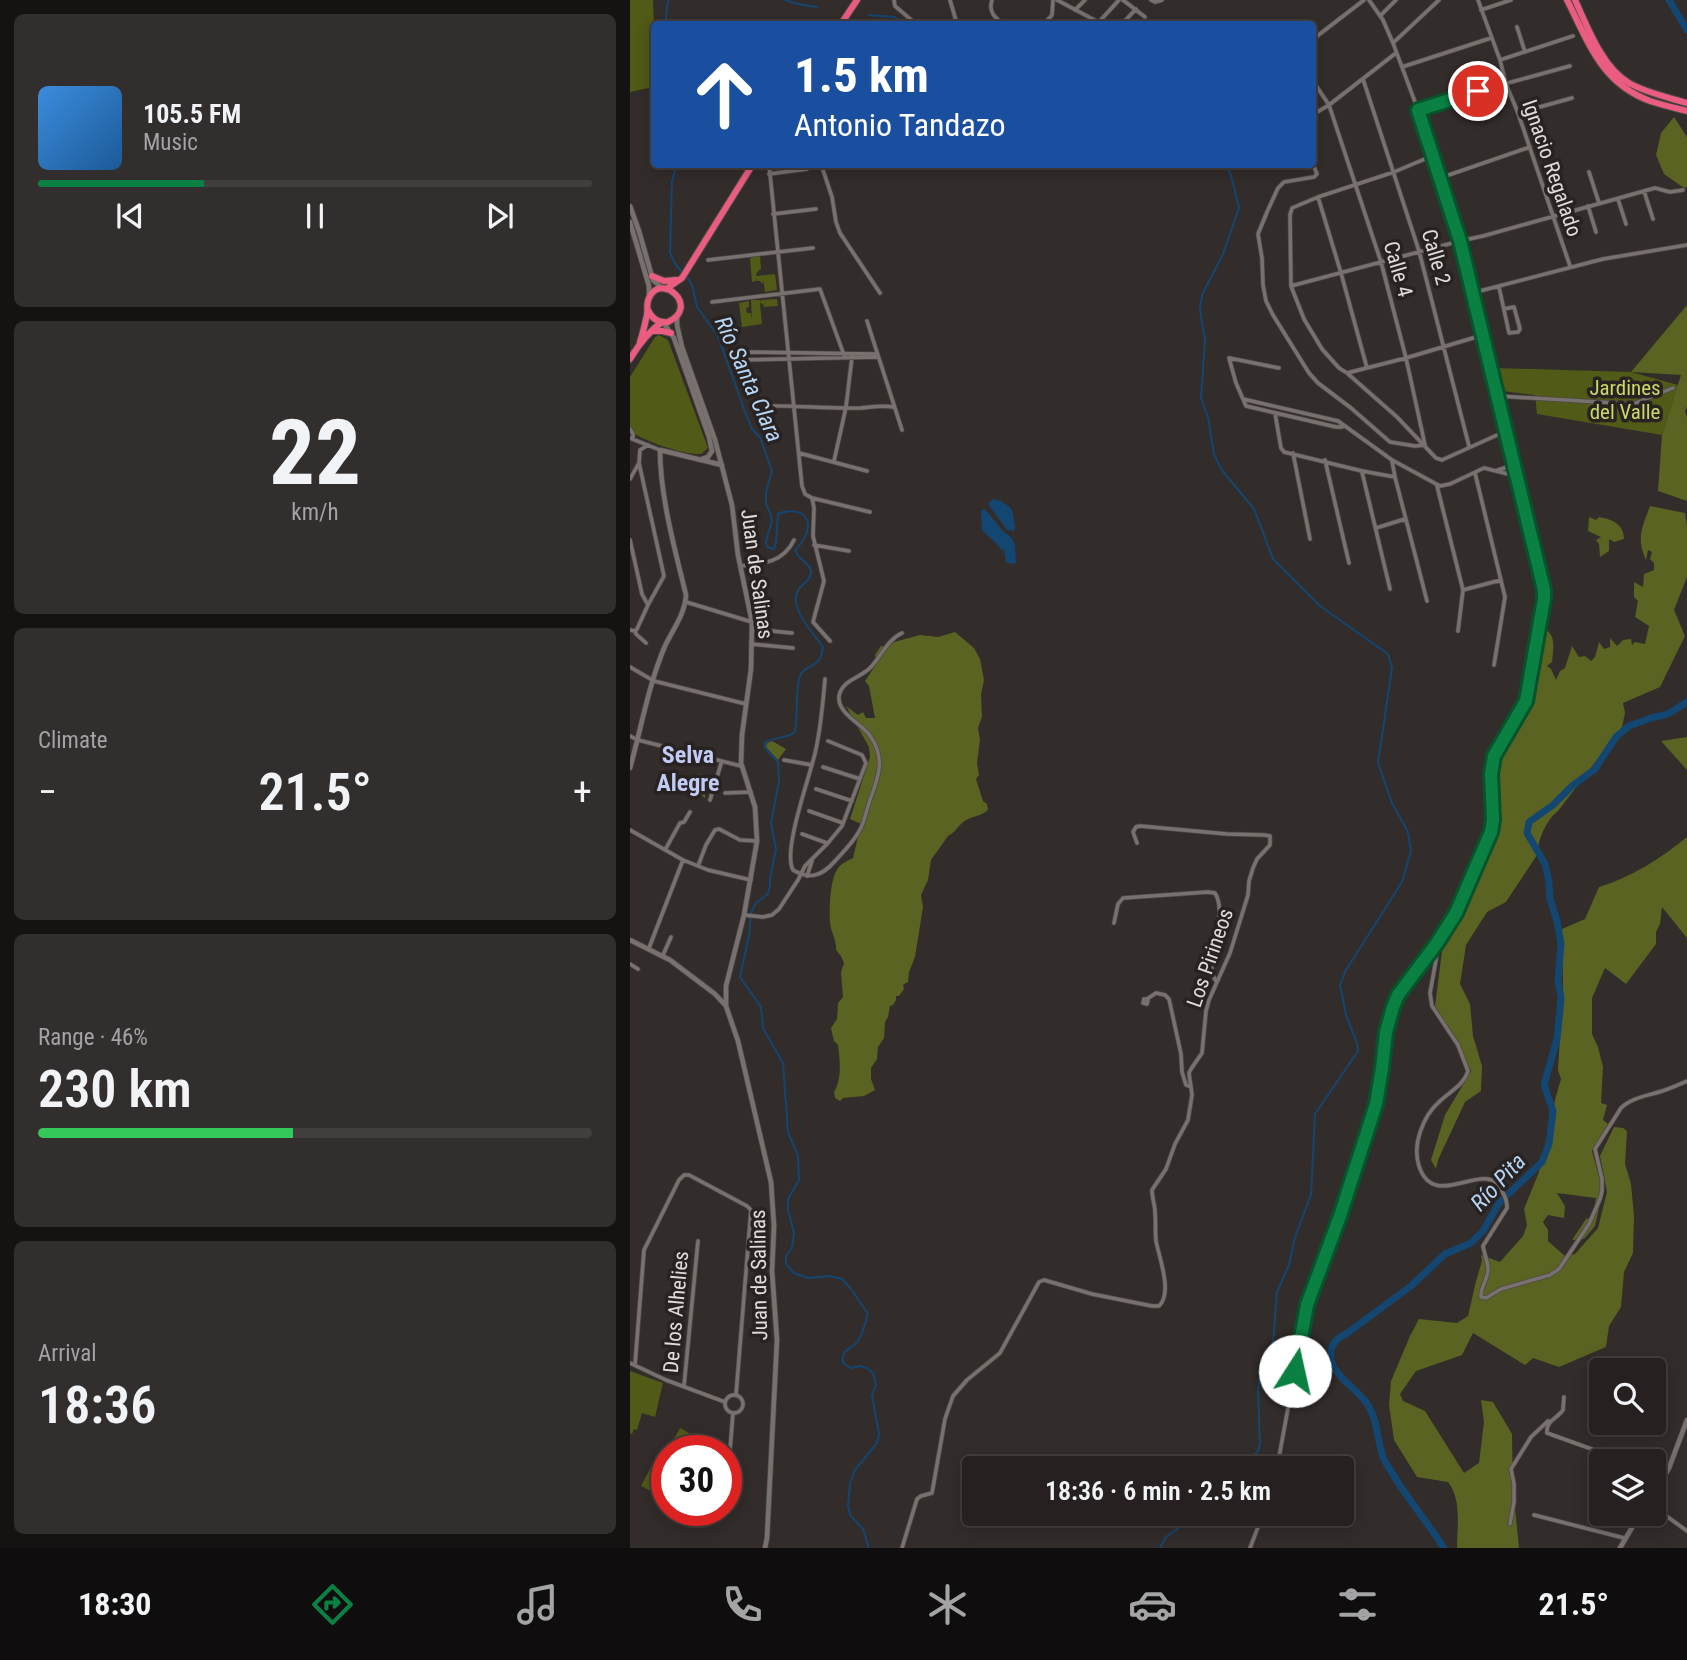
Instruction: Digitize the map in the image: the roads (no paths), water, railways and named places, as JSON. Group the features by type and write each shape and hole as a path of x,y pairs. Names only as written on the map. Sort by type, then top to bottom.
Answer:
{"highway":[{"path":"843,21 857,0"},
{"path":"1567,0 1598,61 1615,81 1651,102 1687,111"},
{"path":"1576,0 1604,58 1618,75 1626,82 1650,93 1687,103"},
{"path":"640,342 649,299 654,292 681,278 751,168"},
{"path":"652,276 664,281 681,278"},
{"path":"630,359 650,331 677,316 681,303 681,278"},
{"path":"664,289 674,293 681,303"},
{"path":"648,310 653,318 662,322"},
{"path":"650,331 671,333"}],"street":[{"path":"950,0 956,21"},
{"path":"992,0 992,14 1000,21"},
{"path":"1047,21 1052,15 1055,0 1094,21"},
{"path":"1075,10 1085,0"},
{"path":"1102,21 1121,0 1145,17"},
{"path":"1151,0 1162,0"},
{"path":"1278,1456 1307,1305 1340,1216 1376,1104 1388,1020 1398,995 1456,913 1491,832 1491,774 1494,756 1526,701 1544,599 1460,241 1418,110 1393,43 1380,16 1366,0 1316,37"},
{"path":"1380,16 1396,0"},
{"path":"1393,43 1439,0"},
{"name":"Ignacio Regalado","path":"1478,0 1570,267"},
{"path":"1481,10 1511,0"},
{"path":"894,2 912,21"},
{"path":"1125,21 1136,9"},
{"path":"1517,27 1525,52"},
{"path":"1500,60 1573,36"},
{"path":"1402,67 1492,38"},
{"path":"1316,112 1396,53"},
{"path":"1418,110 1570,66"},
{"name":"Calle 2","path":"1363,79 1419,251 1469,447"},
{"name":"Calle 4","path":"1317,87 1329,104 1381,262 1425,445"},
{"path":"1518,113 1572,98"},
{"path":"1440,178 1530,147"},
{"path":"1432,156 1294,206 1291,210 1291,286 1304,319 1336,366 1397,417 1436,458 1442,460 1506,431"},
{"path":"768,168 803,490 812,498 870,512"},
{"path":"822,168 840,233 880,293"},
{"path":"1315,168 1317,174 1314,177 1280,185 1258,234 1266,301 1309,373 1318,383 1390,442 1421,447 1425,445"},
{"path":"769,174 807,169"},
{"path":"1589,172 1599,203"},
{"path":"1291,286 1655,188 1670,192 1683,190"},
{"path":"1644,191 1653,219"},
{"path":"1318,197 1367,368"},
{"path":"1618,199 1626,224"},
{"path":"630,206 653,281 664,289"},
{"path":"1588,206 1596,232"},
{"path":"773,214 816,209"},
{"path":"630,222 649,286 649,299"},
{"path":"1472,293 1603,259 1687,245"},
{"path":"708,260 813,247"},
{"path":"1499,286 1504,309 1509,332 1518,332 1520,330 1514,307 1504,309"},
{"path":"712,302 821,290 844,355"},
{"name":"Juan de Salinas","path":"677,316 682,347 715,440 732,505 740,566 752,622 751,669 742,735 741,766 757,817 757,841 744,915 726,986 726,1006 738,1041 773,1198 772,1263 777,1345 765,1548"},
{"path":"867,321 902,430"},
{"path":"662,322 678,348 712,448 710,454 702,459"},
{"path":"1347,373 1483,335"},
{"path":"877,356 788,356 739,360 736,356 738,352 788,356 852,357 877,356"},
{"path":"834,461 846,407 852,357"},
{"path":"1279,368 1229,358 1248,406 1344,427"},
{"path":"1498,396 1633,404 1674,388"},
{"path":"1243,399 1338,421 1392,460 1437,485 1450,484 1484,468 1517,476"},
{"path":"762,406 893,407"},
{"path":"1275,413 1282,449 1362,471 1395,477"},
{"path":"630,429 633,434 631,439 660,450 722,465"},
{"path":"646,643 632,630 638,628 664,576 639,463 640,450 648,445"},
{"path":"630,768 665,646 686,602 672,536 660,450"},
{"path":"799,453 867,471"},
{"path":"1293,453 1311,540"},
{"path":"1325,460 1349,563"},
{"path":"1392,460 1427,601"},
{"path":"630,479 639,463"},
{"path":"1496,470 1514,464"},
{"path":"1362,471 1390,589"},
{"path":"1475,472 1505,598 1494,665"},
{"path":"1437,485 1463,590 1458,631"},
{"path":"812,498 814,544 824,580 813,622 830,640"},
{"path":"1376,528 1405,519"},
{"path":"630,540 642,594 648,605"},
{"path":"740,566 765,564 789,550 794,540"},
{"path":"814,544 849,551"},
{"path":"1463,590 1501,580"},
{"path":"686,602 752,622"},
{"path":"752,629 792,633"},
{"path":"825,678 817,746 795,822 790,861 793,870 807,876 818,875 828,868 858,833 881,770 873,739 842,708 840,693 849,681 869,670 894,638 902,633"},
{"path":"751,644 793,648"},
{"path":"630,667 654,681 746,704"},
{"path":"630,736 741,766"},
{"path":"744,915 775,913 802,875 805,866 828,844 844,823 866,763 862,755 828,741"},
{"path":"784,760 812,765"},
{"path":"710,800 721,764"},
{"path":"822,767 860,779"},
{"path":"816,789 852,801"},
{"path":"725,793 751,792"},
{"path":"809,811 844,823"},
{"path":"665,850 680,823 684,822 690,812"},
{"name":"Los Pirineos","path":"902,1548 917,1499 932,1493 945,1419 953,1396 1000,1353 1039,1282 1044,1280 1092,1294 1152,1306 1159,1306 1164,1298 1152,1190 1167,1169 1175,1144 1188,1120 1192,1095 1189,1073 1202,1053 1206,1011 1230,953 1248,895 1253,867 1270,845 1271,837 1140,826 1133,832 1137,843"},
{"path":"698,866 715,830 719,829 740,841 757,841"},
{"path":"630,830 683,860 708,870 751,880"},
{"path":"802,834 828,844"},
{"path":"807,876 813,859"},
{"path":"649,948 683,860"},
{"path":"1114,923 1118,904 1123,898 1215,893 1218,899 1218,931 1210,966 1217,982"},
{"path":"663,955 671,937"},
{"name":"Juan de Salinas","path":"630,940 663,955 726,1006"},
{"path":"1437,943 1430,993 1432,1006 1458,1045 1468,1071 1464,1081 1438,1103 1426,1118 1417,1147 1417,1157 1419,1167 1427,1180 1435,1186 1481,1178 1493,1181 1502,1188 1507,1208 1483,1246 1488,1268 1480,1292 1481,1297 1550,1275 1559,1269 1598,1206 1602,1185 1595,1149 1621,1108 1632,1100 1687,1081"},
{"path":"630,964 638,969"},
{"path":"707,988 720,991 726,986"},
{"path":"1147,999 1156,993 1165,995 1168,999 1181,1054 1182,1072 1186,1085 1191,1087"},
{"path":"725,1402 729,1396 736,1395 744,1404 741,1411 733,1413 728,1410 725,1402 632,1364 645,1246 682,1176 689,1175 751,1210 736,1395"},
{"name":"De los Alhelies","path":"684,1386 698,1241"},
{"path":"1510,1524 1514,1502 1511,1469 1531,1437 1563,1410 1564,1397"},
{"path":"731,1435 733,1413"},
{"path":"1552,1418 1546,1430 1548,1434 1591,1449"},
{"path":"1666,1472 1687,1420"},
{"path":"1534,1515 1624,1538"},
{"path":"1666,1516 1687,1531"},
{"path":"1250,1548 1258,1526"},
{"path":"1620,1548 1632,1526"}],"water":[{"path":"993,499 1012,509 1014,531 1007,530 988,504"},
{"path":"985,509 1012,538 1016,563 1006,562 1004,550 982,530 981,511"}],"waterway":[{"name":"Río Santa Clara","path":"665,21 668,0"},
{"path":"785,0 817,7"},
{"name":"Río Pita","path":"1669,0 1687,30"},
{"path":"869,15 895,17 898,21"},
{"name":"Río Santa Clara","path":"676,168 672,181 670,253 683,273"},
{"path":"1208,417 1201,398 1205,340 1200,310 1202,295 1223,254 1239,208 1227,168"},
{"name":"Río Santa Clara","path":"687,277 692,285 697,307 718,336 744,409 752,429 760,437 772,471 766,492 766,504 772,521 766,541 767,547 774,549 778,514 798,512 805,516 808,524 805,536 795,550 809,566 811,574 799,589 796,604 823,647 818,661 800,676 795,732 765,742 765,748 778,762 779,782 771,823 776,849 768,894 756,903 751,913 740,977 761,1007 763,1028 783,1063 788,1132 798,1156 799,1180 788,1199 794,1233 786,1264 794,1273 808,1278 830,1276 842,1279 868,1314 860,1338 845,1352 843,1363 851,1368 867,1368 873,1373 876,1385 872,1395 879,1434 877,1443 855,1470 850,1483 848,1506 850,1515 863,1529 869,1548"},
{"path":"1208,417 1214,454 1221,469 1254,509 1273,559 1320,606 1388,654 1392,668 1378,763 1392,803 1408,832 1411,851 1402,882 1346,970 1340,985 1346,1015 1358,1051 1315,1114 1311,1195 1295,1237 1289,1265 1277,1292 1273,1343 1261,1372 1258,1389 1260,1444 1254,1456"},
{"name":"Río Pita","path":"1444,1548 1386,1463 1371,1411 1364,1399 1336,1371 1331,1359 1332,1347 1339,1338 1411,1286 1445,1254 1471,1243 1483,1231 1499,1203 1542,1162 1549,1144 1553,1111 1544,1085 1557,1039 1561,998 1558,980 1561,944 1545,864 1527,833 1529,822 1595,769 1616,737 1629,726 1668,714 1687,702"},
{"path":"1160,1548 1166,1537 1181,1526"}],"district":[{"name":"Selva Alegre","path":"688,769"}],"park label":[{"name":"Jardines del Valle","path":"1625,400"}]}
